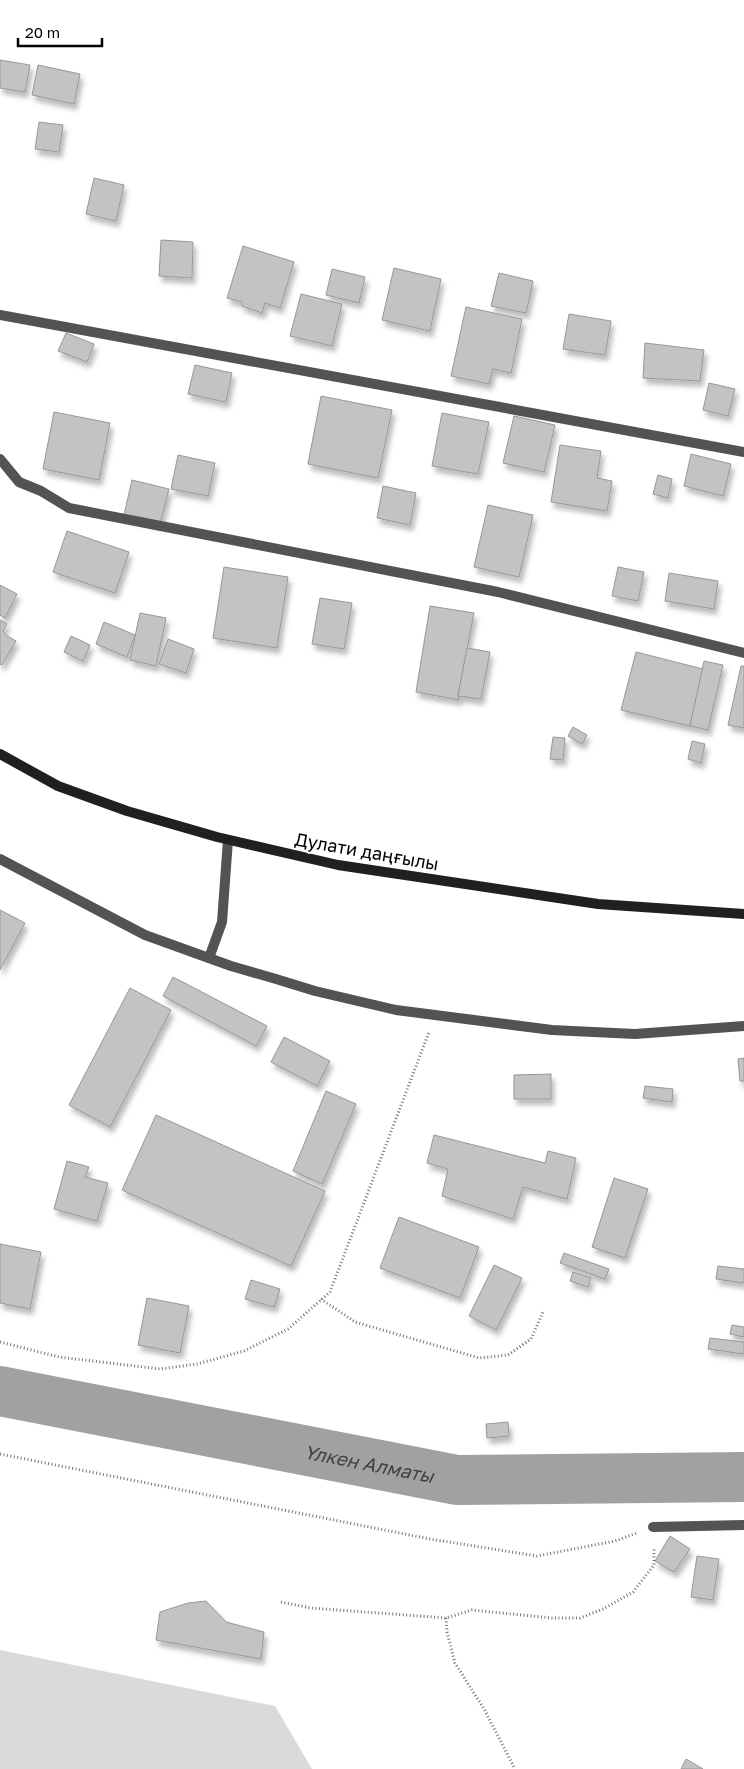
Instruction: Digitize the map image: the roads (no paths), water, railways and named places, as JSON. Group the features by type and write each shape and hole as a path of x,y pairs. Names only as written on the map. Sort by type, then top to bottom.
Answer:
{"main road":[{"name":"Дулати даңғылы","path":"0,754 58,786 127,811 228,840 338,865 598,904 744,914"}],"street":[{"path":"0,315 744,452"},
{"path":"0,459 20,482 41,491 69,508 498,592 744,653"},
{"path":"209,958 222,922 228,840"},
{"path":"0,859 146,935 209,958 315,991 396,1010 552,1030 635,1034 744,1026"},
{"path":"653,1527 744,1525"}],"waterway":[{"name":"Үлкен Алматы","path":"0,1391 457,1480 744,1477"}]}
